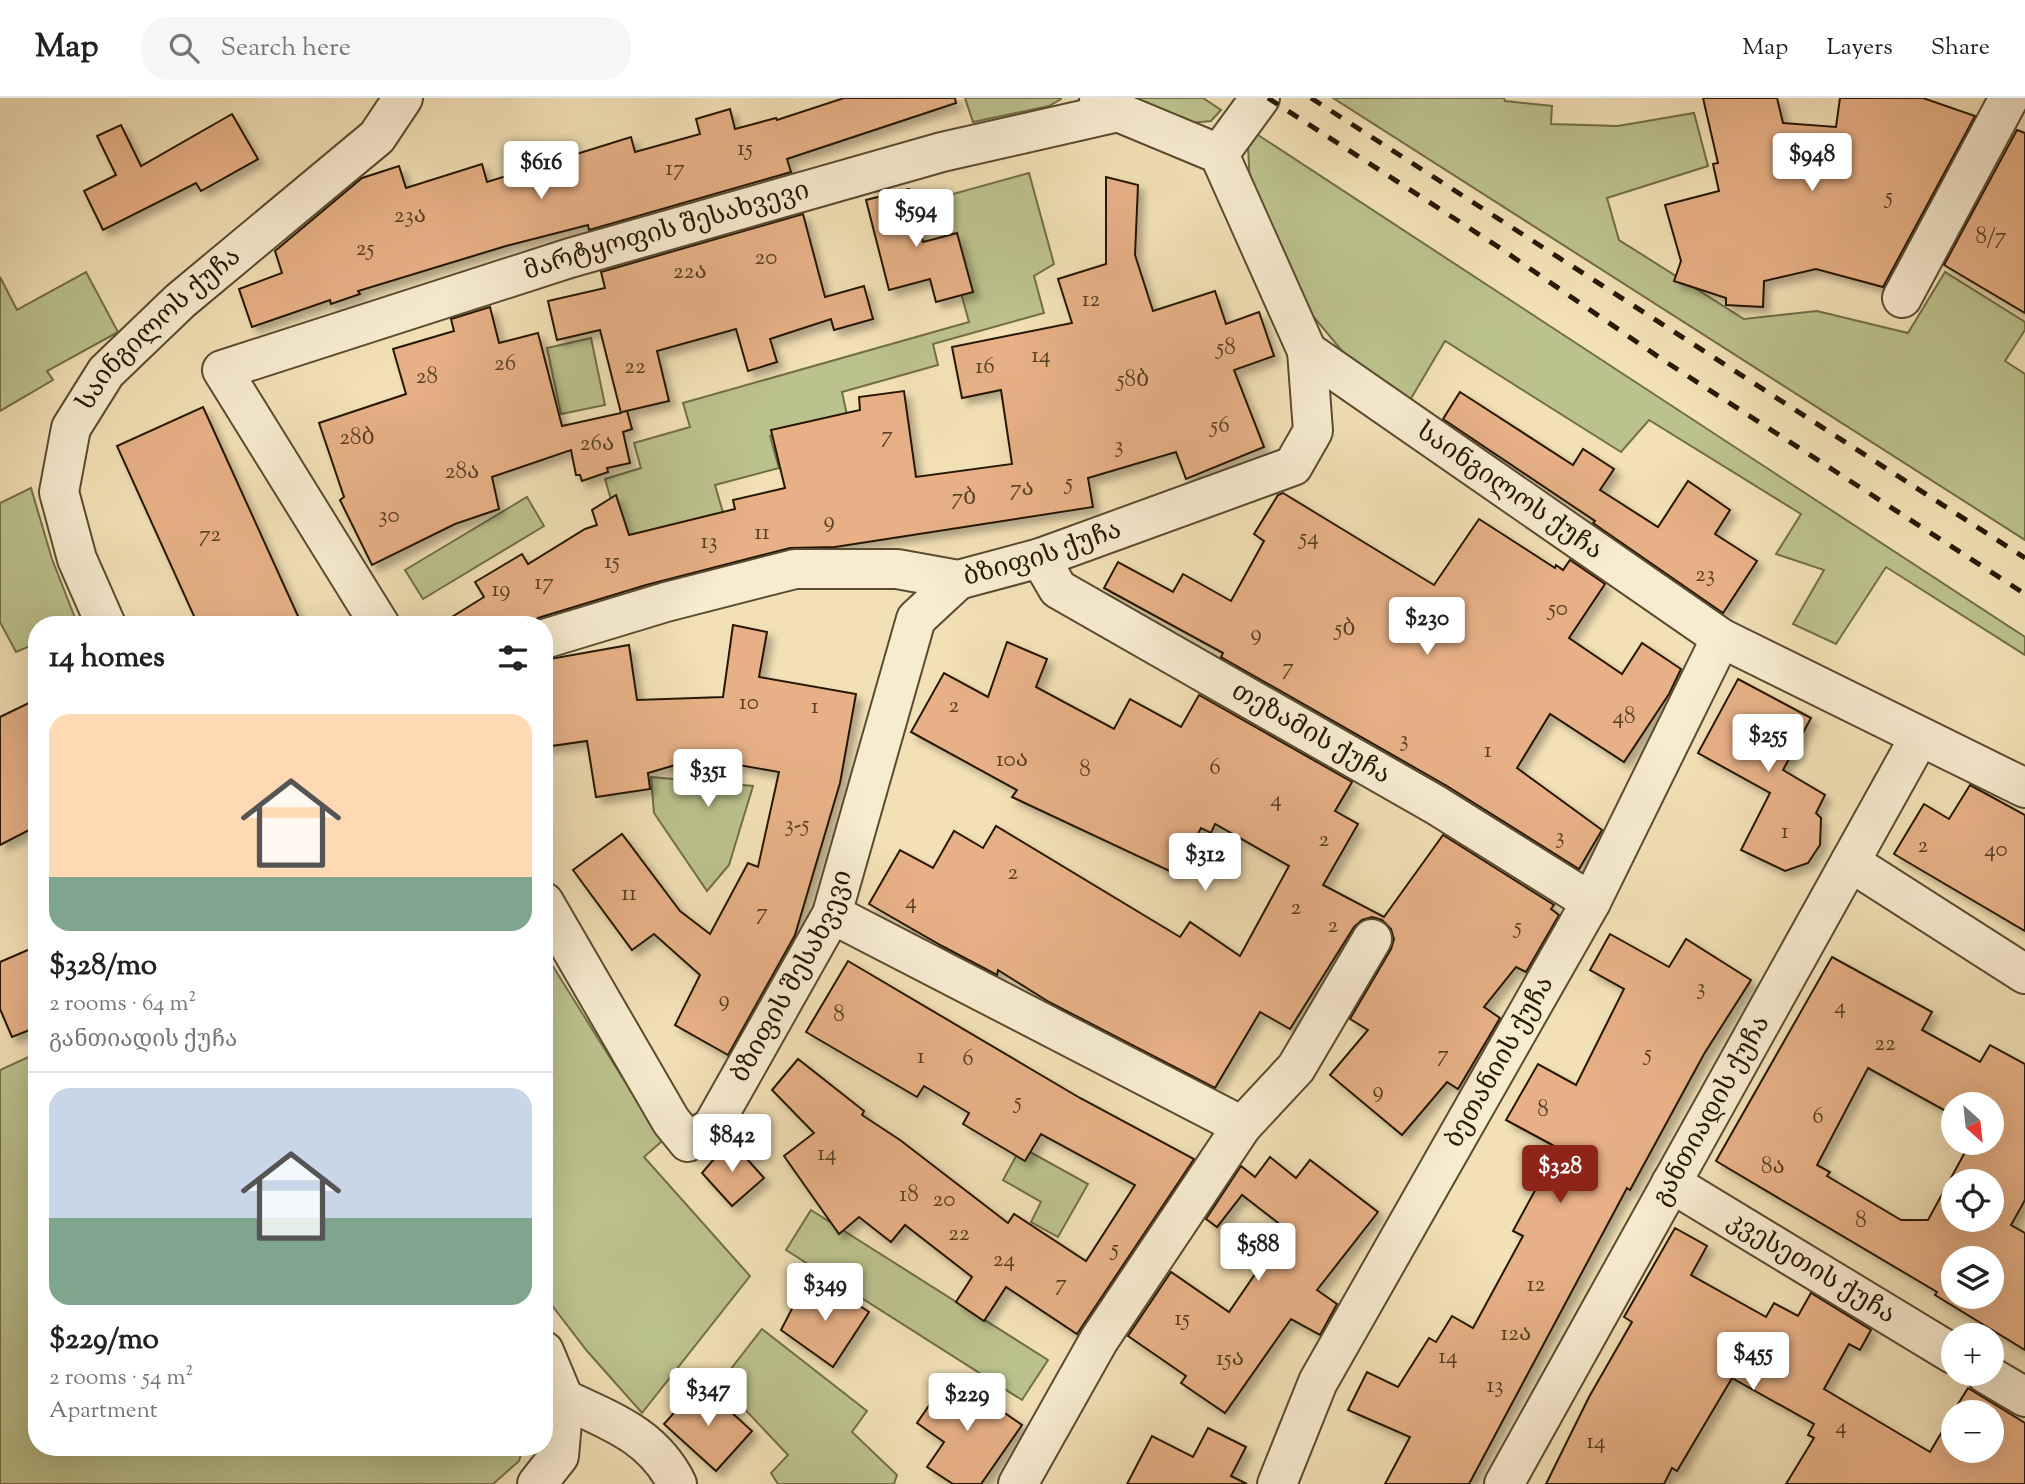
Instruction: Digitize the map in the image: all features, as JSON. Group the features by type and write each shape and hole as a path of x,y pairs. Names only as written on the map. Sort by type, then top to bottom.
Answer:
{"street":[{"name":"საინგილოს ქუჩა","path":"102,616 77,559 60,492 71,428 106,372 180,301 377,137 403,98"},
{"path":"1228,142 1260,98"},
{"path":"1902,298 2009,98"},
{"path":"1108,105 1228,142"},
{"name":"მარტყოფის შესახვევი","path":"374,616 222,370 597,250 1108,105"},
{"path":"1228,142 1307,351"},
{"name":"საინგილოს ქუჩა","path":"1307,351 1721,638 2025,788"},
{"name":"ბზიფის ქუჩა","path":"553,636 666,602 796,569 897,569 958,580 1040,558 1293,466 1313,431 1307,351"},
{"name":"თეზამის ქუჩა","path":"1040,558 1058,589 1436,805 1591,902"},
{"name":"ბზიფის შესახვევი","path":"553,918 671,1121 688,1142 712,1127 832,914 916,619 958,580"},
{"name":"ბეთანიის ქუჩა","path":"1277,1484 1318,1382 1591,902 1721,638"},
{"name":"განთიადის ქუჩა","path":"1504,1484 1919,738"},
{"path":"1850,862 2025,974"},
{"path":"832,914 1242,1126"},
{"path":"1018,1484 1099,1340 1242,1126 1296,1068 1372,939"},
{"name":"კვესეთის ქუჩა","path":"1671,1183 1941,1347"},
{"path":"537,1484 559,1456 564,1399 553,1373"},
{"path":"2004,1385 2025,1397"},
{"path":"564,1399 637,1434 671,1470 677,1484"}],"green space":[{"path":"965,98 1061,99 1049,106 973,122"},
{"path":"1135,98 1203,98 1221,110 1211,121 1179,124"},
{"path":"1333,98 1504,98 1505,101 1552,106 1551,124 1618,126 1694,113 1708,166 1607,198 1619,240 1744,319 1817,311 1908,333 1945,272 2025,322 2025,330 2005,361 2025,374 2025,540"},
{"path":"1255,133 2025,637 2025,655 1886,567 1836,644 1793,624 1824,570 1776,554 1801,514 1649,420 1621,452 1445,341 1406,407 1342,351 1308,310 1250,186 1248,146"},
{"path":"1029,173 1054,264 1034,276 1044,313 933,344 938,365 842,392 847,415 770,436 779,468 715,485 726,523 626,551 605,479 641,468 634,443 690,427 683,403 969,322 935,199"},
{"path":"86,272 118,332 47,371 53,380 0,411 0,277 17,310"},
{"path":"591,338 605,405 561,414 547,348"},
{"path":"31,488 52,559 74,616 28,616 28,647 16,652 0,622 0,503"},
{"path":"527,497 544,526 423,599 405,570"},
{"path":"651,777 753,786 729,865 707,891 654,813"},
{"path":"553,966 662,1141 644,1157 750,1276 642,1413 587,1351 553,1307"},
{"path":"28,1057 28,1456 520,1456 519,1461 493,1484 0,1484 0,1070"},
{"path":"1021,1147 1088,1184 1058,1237 1031,1222 1041,1202 1003,1180"},
{"path":"811,1210 1048,1360 1022,1400 786,1250"},
{"path":"762,1329 867,1411 852,1432 897,1475 894,1484 778,1484 771,1473 788,1455 720,1383"}],"building":[{"path":"844,98 955,98 956,103 787,159 791,172 589,230 588,225 506,246 252,327 239,289 282,273 275,251 362,178 399,166 406,188 482,164 487,182 631,137 635,152 700,134 696,119 730,109 735,129 776,118 777,120"},
{"path":"1703,98 1777,98 1783,123 1836,127 1840,98 1923,98 1975,116 1883,287 1816,269 1764,281 1763,307 1726,305 1726,298 1674,281 1681,261 1665,205 1719,191 1713,164 1718,163"},
{"path":"232,114 258,159 201,191 196,183 103,230 84,191 116,175 97,136 121,125 141,166"},
{"path":"2017,130 2025,133 2025,313 1944,265"},
{"path":"1106,177 1138,185 1135,255 1153,311 1215,291 1226,324 1259,312 1274,356 1234,370 1264,447 1186,479 1176,452 1088,478 1093,507 835,547 790,548 646,585 545,616 453,616 484,597 475,582 522,554 528,564 585,529 597,525 592,510 616,495 629,535 735,509 733,500 785,488 771,430 860,410 859,397 904,391 916,477 1012,464 1001,390 962,398 952,347 1072,323 1058,279 1106,264"},
{"path":"909,189 923,242 957,233 973,292 936,302 930,279 889,290 866,200"},
{"path":"803,214 825,297 864,286 873,319 834,330 831,319 770,339 777,362 748,371 736,329 657,351 669,401 622,412 627,411 632,429 623,432 630,463 607,468 608,472 582,481 580,475 576,475 571,450 492,477 499,509 455,524 372,565 340,500 344,497 319,423 406,394 393,349 454,331 451,319 490,307 499,343 538,333 562,426 621,413 600,330 557,340 548,301 605,288 601,272"},
{"path":"1460,392 1573,465 1583,449 1614,469 1600,490 1658,527 1688,481 1730,510 1715,534 1757,561 1723,613 1593,523 1595,521 1443,419"},
{"path":"203,407 298,616 194,616 117,446"},
{"path":"1283,493 1434,585 1479,519 1555,568 1556,565 1563,570 1570,560 1605,584 1569,638 1622,674 1642,643 1681,669 1669,694 1624,762 1550,714 1517,768 1602,830 1579,869 1447,786 1221,657 1223,653 1104,588 1118,562 1173,592 1183,574 1231,601 1264,541 1254,534 1278,495"},
{"path":"733,625 767,632 759,677 856,694 840,783 795,935 728,1055 675,1025 700,975 654,934 632,950 573,870 622,834 680,911 710,934 748,863 758,867 779,772 699,758 648,773 650,789 596,797 587,741 553,746 553,658 629,645 637,700 723,697"},
{"path":"1007,642 1047,659 1036,687 1114,729 1130,699 1181,727 1199,695 1352,782 1335,811 1358,824 1323,885 1384,917 1443,835 1554,905 1551,909 1559,915 1526,972 1516,967 1484,1007 1500,1018 1458,1089 1447,1082 1402,1135 1330,1075 1368,1030 1350,1019 1391,949 1394,939 1391,929 1382,920 1372,917 1362,920 1354,927 1290,1029 1260,1012 1215,1088 1049,1002 998,970 997,975 942,946 869,904 900,850 933,868 954,831 983,848 996,826 1180,937 1190,922 1240,956 1289,866 1215,824 1211,833 1201,828 1176,874 1012,797 1017,790 911,732 944,673 988,697"},
{"path":"1738,679 1811,718 1783,770 1825,795 1816,813 1821,818 1820,845 1808,863 1785,871 1741,850 1770,793 1698,753"},
{"path":"28,703 28,831 0,845 0,717"},
{"path":"1970,785 2025,815 2025,931 1894,854 1924,804 1949,819"},
{"path":"1610,934 1669,967 1686,939 1751,980 1704,1054 1630,1190 1627,1188 1469,1484 1385,1484 1410,1437 1348,1410 1367,1372 1398,1387 1429,1338 1436,1342 1452,1316 1473,1328 1523,1236 1513,1231 1558,1148 1506,1120 1538,1064 1576,1085 1624,989 1590,970"},
{"path":"28,950 28,1031 12,1037 0,1009 0,962"},
{"path":"1832,957 1932,1012 1922,1030 1980,1062 1990,1045 2025,1064 2025,1200 2011,1225 2025,1233 2025,1350 2004,1337 2004,1323 1981,1323 1958,1309 2004,1309 2004,1246 1941,1246 1941,1299 1935,1295 1937,1292 1716,1161","holes":["1868,1068 1941,1108 1941,1092 2004,1092 2004,1155 1963,1155 1956,1169 2004,1169 2004,1232 1941,1232 1941,1196 1928,1220 1901,1220 1827,1176 1830,1172 1817,1165"]},
{"path":"848,961 1080,1098 1194,1159 1077,1334 1006,1287 984,1321 956,1302 972,1277 905,1225 891,1242 859,1217 839,1234 784,1156 814,1133 772,1090 798,1059 864,1111 862,1115 900,1140 1008,1223 1014,1214 1086,1261 1135,1185 1041,1134 1025,1161 963,1124 969,1113 924,1086 917,1097 806,1032"},
{"path":"730,1140 764,1178 732,1206 702,1173"},
{"path":"1270,1157 1296,1178 1310,1160 1378,1212 1317,1290 1337,1304 1320,1335 1291,1319 1225,1413 1181,1383 1186,1376 1128,1336 1171,1272 1229,1312 1286,1229 1242,1195 1217,1227 1206,1219 1241,1166 1255,1177"},
{"path":"1675,1228 1707,1246 1691,1275 1766,1317 1774,1303 1798,1316 1811,1293 1871,1330 1860,1350 1849,1344 1824,1389 1930,1452 1941,1433 1941,1463 2004,1463 2004,1410 2025,1423 2025,1484 1786,1484 1814,1438 1808,1435 1814,1424 1732,1378 1677,1471 1672,1468 1664,1484 1546,1484 1589,1397 1632,1322 1624,1317"},
{"path":"821,1280 869,1312 833,1367 781,1330 797,1299 805,1303"},
{"path":"950,1375 1022,1425 981,1484 953,1484 927,1467 944,1442 917,1423"},
{"path":"700,1384 752,1431 716,1471 664,1424"},
{"path":"1968,1388 1988,1400 1960,1400"},
{"path":"1208,1428 1246,1447 1231,1476 1247,1484 1127,1484 1152,1436 1193,1457"}],"railway":[{"path":"1268,98 1497,246 1663,360 2025,594"},
{"path":"1311,98 2025,558"}]}
